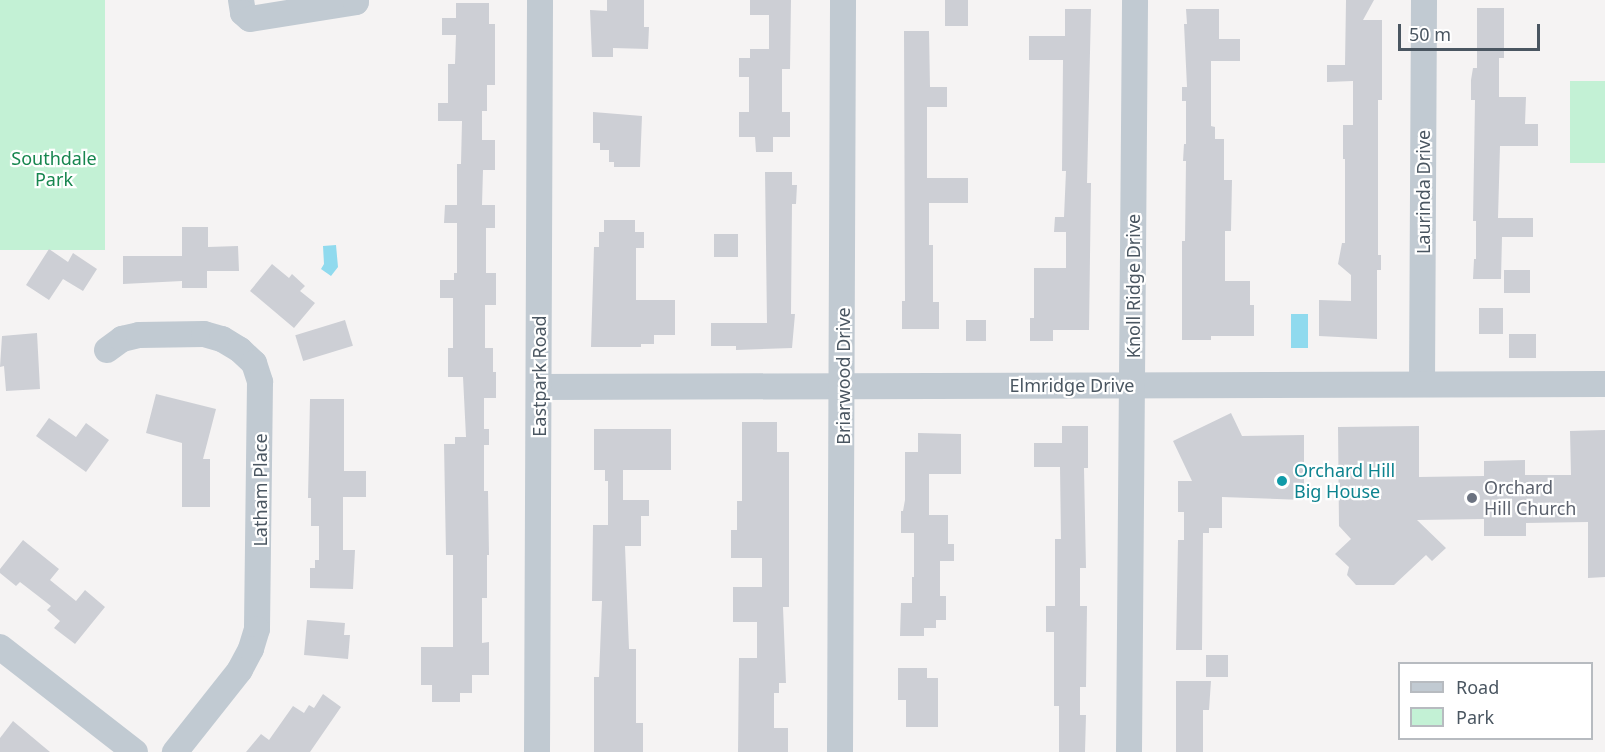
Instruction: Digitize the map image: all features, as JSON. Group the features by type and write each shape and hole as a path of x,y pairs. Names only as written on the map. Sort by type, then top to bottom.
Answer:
{"street":[{"path":"241,0 243,13 250,19 356,2 356,0"},
{"name":"Eastpark Road","path":"537,752 540,0"},
{"name":"Briarwood Drive","path":"840,752 843,0"},
{"name":"Knoll Ridge Drive","path":"1129,752 1135,0"},
{"name":"Laurinda Drive","path":"1422,384 1424,0"},
{"name":"Latham Place","path":"107,350 122,339 139,335 204,334 222,339 240,350 254,363 260,382 256,629 251,650 240,670 175,752"},
{"name":"Elmridge Drive","path":"539,387 1605,384"},
{"path":"0,647 135,752"}],"green space":[{"name":"Southdale Park","path":"0,0 105,0 105,250 0,250"},
{"path":"1570,81 1605,81 1605,163 1570,163"}],"water":[{"path":"336,245 338,267 331,276 321,269 324,264 323,246"},
{"path":"1291,314 1308,314 1308,348 1291,348"}],"building":[{"path":"607,0 644,0 644,27 649,27 648,49 613,48 613,57 592,57 590,10 607,11"},
{"path":"750,0 791,0 790,69 782,69 782,112 790,112 790,137 773,137 773,152 756,152 755,137 739,137 739,112 749,112 749,77 739,77 739,58 750,58 750,49 769,49 769,15 750,15"},
{"path":"945,0 968,0 968,26 945,26"},
{"path":"1346,0 1374,0 1363,20 1382,20 1382,100 1378,100 1378,255 1381,255 1381,270 1377,270 1377,339 1319,336 1319,300 1351,301 1351,275 1338,264 1342,243 1345,243 1343,125 1353,125 1353,81 1327,82 1327,65 1345,65"},
{"path":"456,3 489,3 489,24 495,24 495,85 487,85 487,111 482,111 482,140 495,140 495,170 483,170 482,205 495,205 495,228 486,228 486,273 496,273 496,305 485,305 485,348 493,348 493,372 496,372 496,398 484,398 484,429 489,429 489,445 484,445 484,491 488,491 489,555 487,555 487,598 482,598 482,643 489,642 489,675 472,675 472,693 460,693 460,702 432,702 432,685 421,685 421,647 453,647 453,555 446,555 444,444 455,444 455,437 466,437 463,377 448,377 448,348 453,348 453,298 440,298 440,280 454,280 454,273 457,273 457,223 444,223 445,205 457,205 457,164 461,164 462,121 438,121 438,103 448,103 448,64 455,64 456,35 442,35 442,18 456,18"},
{"path":"1477,8 1504,8 1504,58 1499,58 1499,97 1526,97 1525,124 1538,124 1538,146 1500,146 1498,218 1533,218 1533,237 1502,237 1501,279 1473,279 1474,259 1476,259 1476,221 1473,221 1475,100 1471,100 1471,80 1473,68 1477,68"},
{"path":"1065,9 1091,9 1087,183 1091,183 1089,330 1053,330 1053,341 1030,341 1030,318 1034,318 1034,268 1066,268 1066,232 1054,232 1055,217 1064,217 1066,171 1062,171 1063,60 1029,60 1029,36 1065,36"},
{"path":"1186,9 1219,9 1219,39 1240,39 1240,61 1211,61 1211,126 1215,127 1215,139 1224,139 1224,180 1232,180 1231,231 1225,231 1225,281 1250,281 1250,305 1254,305 1254,336 1211,336 1211,340 1182,340 1182,241 1185,241 1186,161 1183,161 1184,144 1186,144 1186,101 1182,101 1182,87 1187,87 1184,24 1187,24"},
{"path":"904,31 929,31 930,87 947,87 947,107 927,107 927,178 968,178 968,203 929,203 929,245 933,245 933,302 939,302 939,329 902,329 902,301 905,301"},
{"path":"593,112 642,116 640,167 614,167 614,162 609,162 609,150 600,150 600,143 593,143"},
{"path":"765,172 792,172 792,185 797,185 796,204 792,204 791,314 795,314 792,348 736,350 736,346 711,346 711,323 767,323"},
{"path":"604,220 635,220 635,232 644,232 644,248 636,248 636,300 675,300 675,335 654,335 654,344 641,344 641,347 591,347 594,247 599,247 599,232 604,232"},
{"path":"182,227 208,227 208,247 238,246 239,271 207,271 207,288 182,288 182,281 123,284 123,256 182,256"},
{"path":"714,234 738,234 738,257 714,257"},
{"path":"49,249 68,262 73,253 97,269 83,291 63,279 49,300 26,285"},
{"path":"272,264 289,278 292,274 305,286 300,291 315,303 294,328 250,291"},
{"path":"1504,270 1530,270 1530,293 1504,293"},
{"path":"1479,308 1503,308 1503,334 1479,334"},
{"path":"345,320 353,346 303,361 295,335"},
{"path":"966,320 986,320 986,341 966,341"},
{"path":"37,333 40,389 6,391 4,366 0,367 2,336"},
{"path":"1509,334 1536,334 1536,358 1509,358"},
{"path":"156,394 216,409 203,459 210,459 210,507 182,507 182,443 146,433"},
{"path":"310,399 344,399 344,471 366,471 366,497 343,497 343,550 355,550 353,589 310,588 310,568 315,568 315,560 319,560 319,526 311,526 311,498 308,498"},
{"path":"1231,413 1242,436 1304,435 1304,500 1222,497 1222,528 1209,528 1209,533 1203,533 1202,650 1176,650 1178,540 1184,540 1184,512 1178,512 1178,481 1192,481 1173,441"},
{"path":"49,418 76,437 86,423 109,440 86,472 36,436"},
{"path":"742,422 777,422 777,452 789,452 789,607 783,607 786,683 779,683 779,693 774,693 774,728 788,728 788,752 738,752 739,658 757,658 757,622 733,622 733,587 762,587 762,558 731,558 731,530 737,530 737,501 742,501"},
{"path":"1062,426 1088,426 1088,468 1084,468 1086,568 1080,568 1080,606 1087,606 1086,687 1080,687 1080,715 1086,715 1085,752 1059,752 1059,706 1054,706 1054,632 1046,632 1046,606 1055,606 1055,539 1061,539 1060,467 1034,467 1034,443 1062,443"},
{"name":"Orchard Hill Church","path":"1419,426 1419,477 1484,476 1484,461 1525,460 1525,475 1571,475 1570,431 1605,430 1605,577 1588,578 1588,522 1526,523 1526,536 1484,536 1484,519 1417,520 1446,548 1432,561 1426,555 1394,585 1356,585 1347,575 1349,567 1335,554 1351,539 1339,526 1338,427"},
{"path":"594,429 671,429 671,470 623,470 623,500 649,500 649,516 641,516 641,546 625,546 629,649 636,649 636,723 643,723 643,752 594,752 594,677 599,677 602,601 592,601 593,525 608,525 608,481 605,481 605,470 594,470"},
{"path":"918,433 961,434 961,474 929,474 929,515 948,515 948,544 954,544 954,561 940,561 940,596 946,596 946,620 936,620 936,628 924,628 924,636 900,636 901,603 912,603 912,577 914,577 914,533 901,533 901,511 903,511 905,500 905,452 918,452"},
{"path":"23,540 59,569 50,580 76,601 85,590 105,607 75,644 54,628 60,621 47,610 51,606 20,582 16,586 0,573 0,569"},
{"path":"307,620 345,623 344,635 350,635 348,659 304,655"},
{"path":"1206,655 1228,655 1228,677 1206,677"},
{"path":"898,668 927,668 927,678 938,678 938,727 906,727 906,700 898,700"},
{"path":"1176,681 1211,681 1209,710 1203,710 1203,752 1176,752"},
{"path":"323,694 341,707 310,752 246,752 261,734 269,740 293,706 304,713 309,705 314,708"},
{"path":"13,721 50,752 0,752 0,738"}],"place":[{"name":"Orchard Hill Big House","path":"1282,481"},
{"name":"Orchard Hill Church","path":"1472,498"}]}
